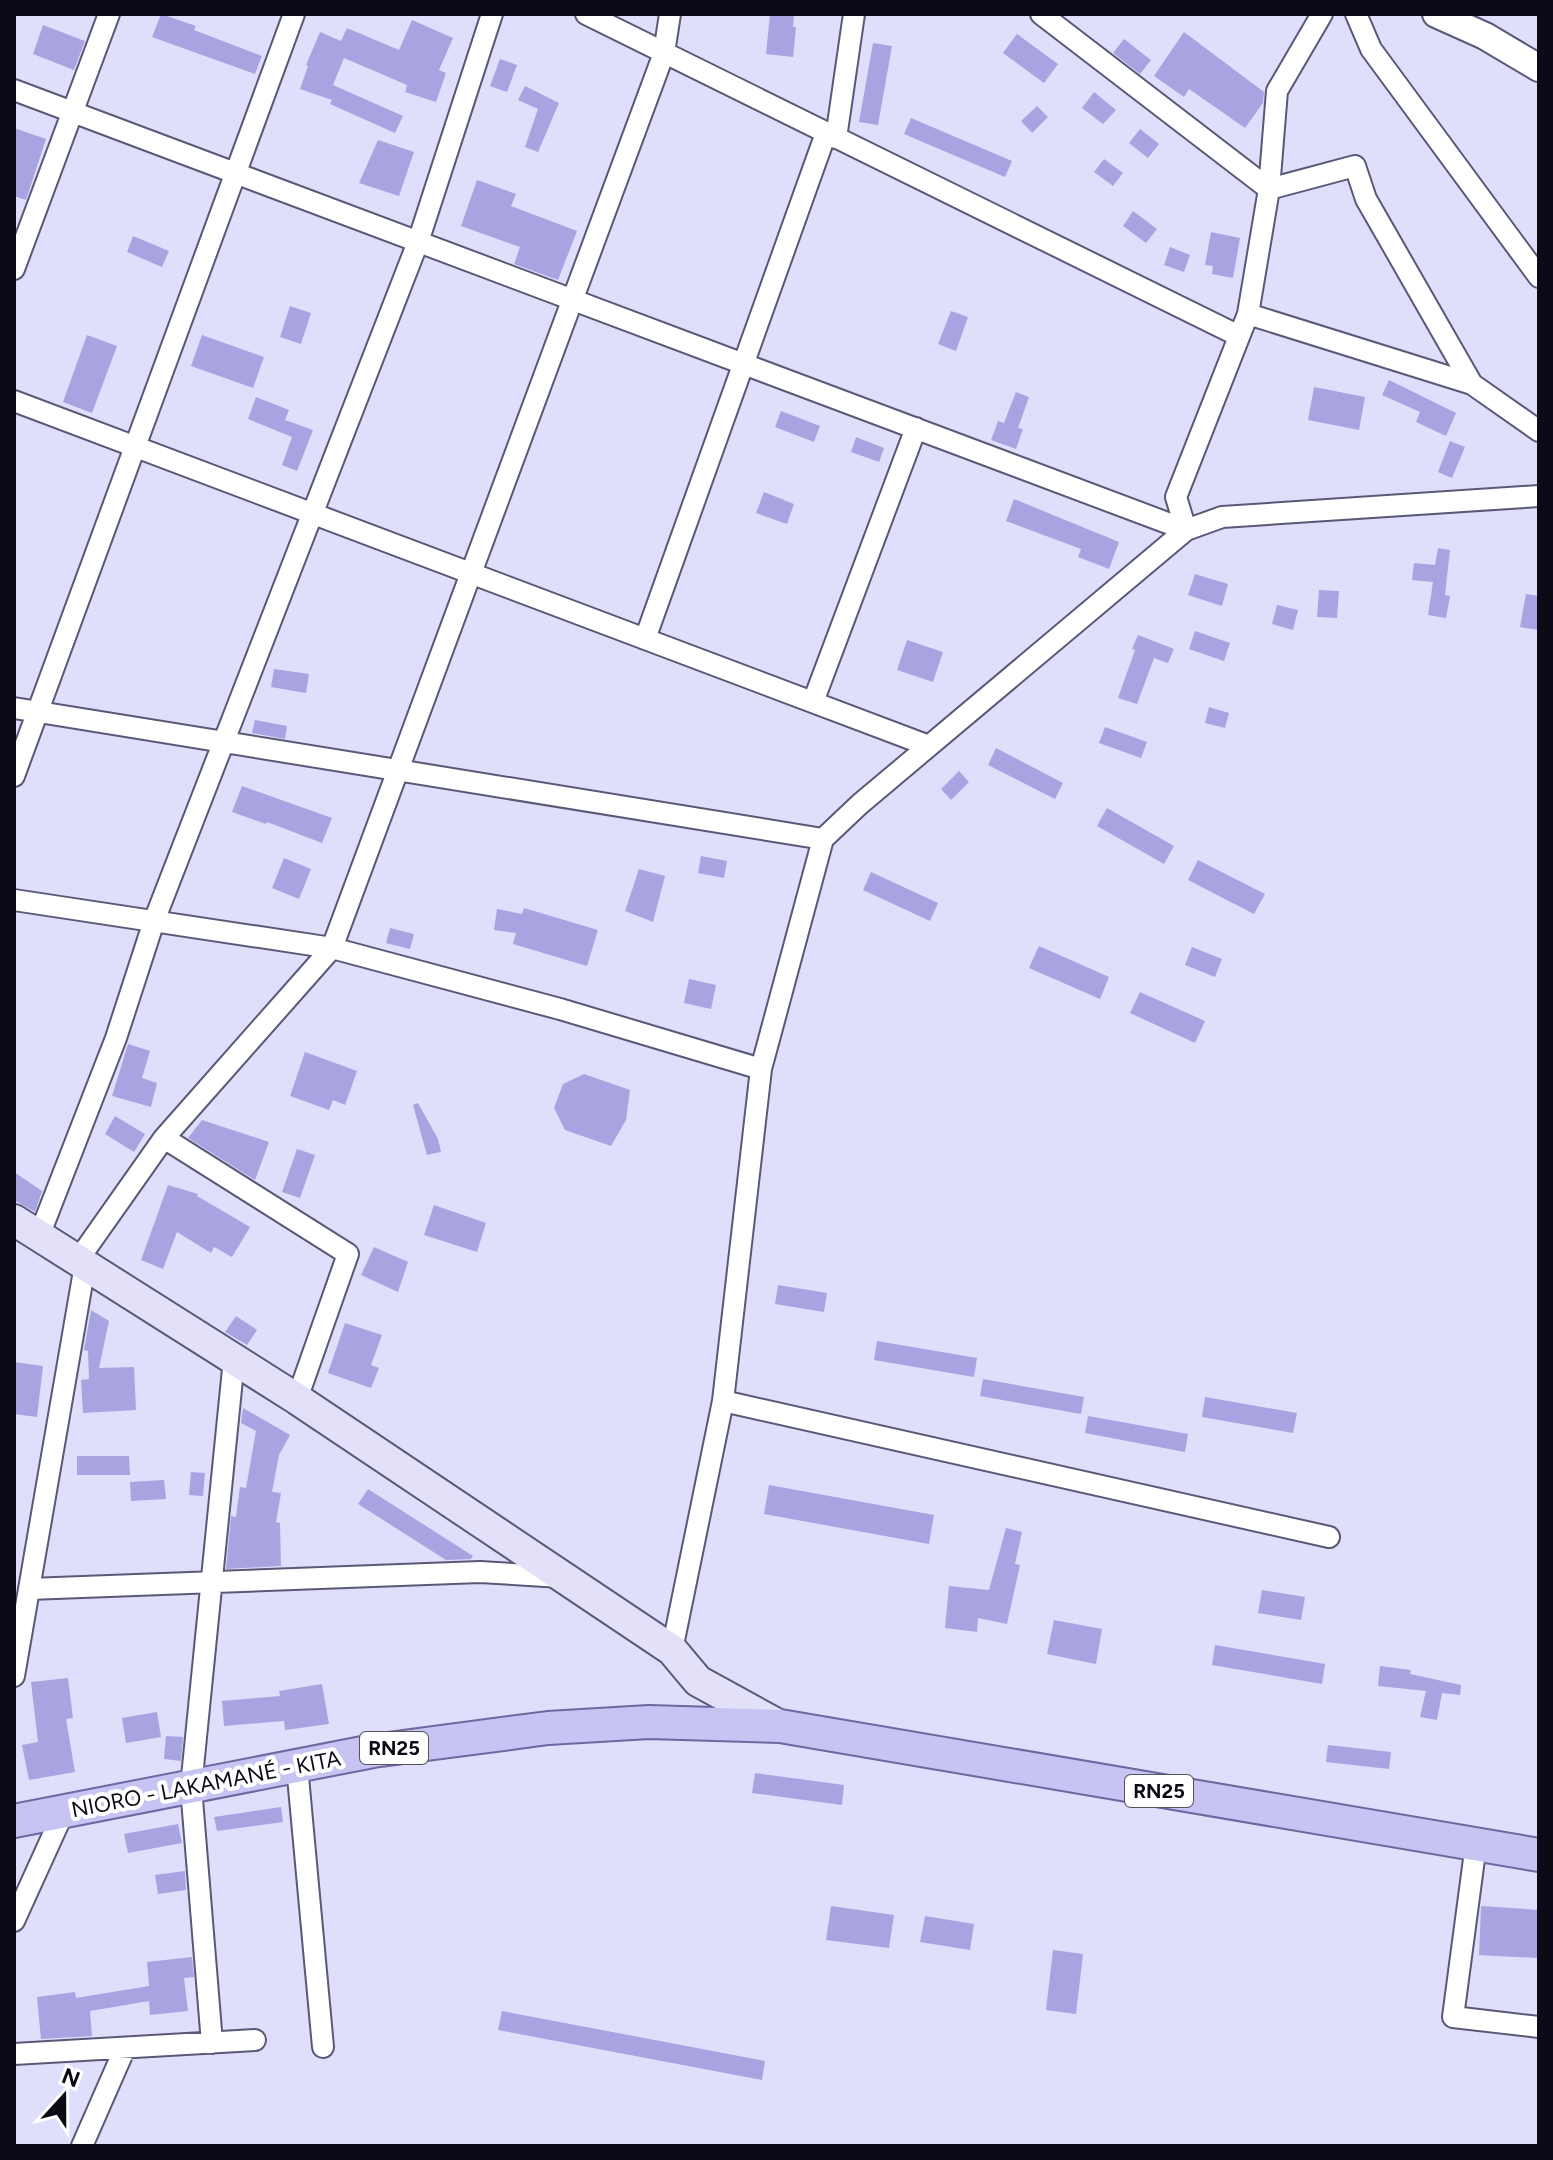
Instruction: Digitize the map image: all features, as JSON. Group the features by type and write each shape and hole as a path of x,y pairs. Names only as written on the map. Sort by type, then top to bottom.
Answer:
{"main road":[{"path":"14,1220 297,1399 672,1650 698,1681 780,1726"},
{"name":"NIORO - LAKAMANÉ - KITA","path":"14,1821 373,1751 548,1728 649,1722 780,1726"},
{"name":"RN25","path":"780,1726 1539,1855"}],"street":[{"path":"14,269 109,14"},
{"path":"14,776 294,14"},
{"path":"39,1236 116,1038 154,921 418,242 492,14"},
{"path":"586,14 1239,336"},
{"path":"14,1676 82,1263 164,1138 332,948 664,53 670,14"},
{"path":"645,639 831,135 854,14"},
{"path":"1041,14 1269,189"},
{"path":"1186,530 1176,497 1248,314 1269,189 1277,91 1322,14"},
{"path":"1356,14 1371,49 1539,277"},
{"path":"1436,14 1536,60"},
{"path":"14,90 1186,530"},
{"path":"1269,189 1355,166 1366,199 1472,384"},
{"path":"1248,314 1472,384 1539,431"},
{"path":"14,401 929,746"},
{"path":"813,702 916,428"},
{"path":"672,1650 723,1401 761,1069 823,839 860,804 1186,530 1222,517 1539,496"},
{"path":"14,708 823,839"},
{"path":"14,900 332,948 560,1009 761,1069"},
{"path":"164,1138 348,1254 297,1399"},
{"path":"212,2043 191,1787 234,1359"},
{"path":"723,1401 1329,1537"},
{"path":"29,1589 480,1572 561,1577"},
{"path":"297,1766 323,2047"},
{"path":"14,1921 64,1811"},
{"path":"1476,1844 1453,2017 1539,2027"},
{"path":"14,2054 255,2040"},
{"path":"82,2146 125,2048"}],"building":[{"path":"161,14 262,56 255,74 152,37"},
{"path":"770,14 794,14 793,57 766,54"},
{"path":"412,20 453,38 439,70 446,73 436,102 405,92 407,85 344,58 333,85 403,116 395,133 330,104 332,100 300,89 320,32 341,41 347,28 399,50"},
{"path":"43,25 85,41 74,70 33,54"},
{"path":"1184,32 1264,92 1263,103 1245,128 1189,89 1184,97 1154,76"},
{"path":"1017,34 1058,64 1044,83 1003,53"},
{"path":"1124,39 1151,60 1140,74 1113,53"},
{"path":"873,43 892,46 878,125 859,122"},
{"path":"500,59 517,65 507,92 490,86"},
{"path":"525,86 559,103 538,152 525,147 538,109 518,100"},
{"path":"1094,92 1116,110 1103,124 1082,108"},
{"path":"1037,106 1048,117 1032,133 1021,121"},
{"path":"911,118 1012,161 1005,177 904,134"},
{"path":"14,128 46,139 26,200 14,196"},
{"path":"1140,129 1159,144 1148,158 1129,143"},
{"path":"378,140 414,152 399,196 359,183"},
{"path":"1104,159 1123,173 1113,186 1094,172"},
{"path":"477,180 516,194 511,206 577,231 558,280 514,264 520,247 461,226"},
{"path":"1133,211 1157,229 1146,243 1123,226"},
{"path":"1211,232 1240,238 1233,278 1212,274 1213,266 1205,265"},
{"path":"133,236 169,251 162,267 127,252"},
{"path":"1170,247 1190,255 1184,272 1164,265"},
{"path":"290,306 311,313 301,344 280,337"},
{"path":"951,311 968,317 956,351 938,344"},
{"path":"87,335 117,346 92,413 63,402"},
{"path":"202,335 264,357 253,388 191,366"},
{"path":"1389,380 1456,413 1446,436 1416,422 1420,412 1382,395"},
{"path":"1314,387 1365,397 1359,430 1308,420"},
{"path":"1016,392 1029,397 1018,428 1023,429 1016,449 991,440 998,421 1004,423"},
{"path":"256,397 289,410 285,420 313,430 297,471 282,465 292,437 248,419"},
{"path":"781,411 820,426 814,442 775,427"},
{"path":"856,437 884,448 879,462 851,452"},
{"path":"1450,441 1465,447 1452,478 1438,472"},
{"path":"764,492 794,504 787,524 756,513"},
{"path":"1014,499 1119,542 1109,569 1078,557 1081,549 1006,521"},
{"path":"1438,548 1450,550 1445,595 1450,596 1446,618 1428,615 1433,582 1412,580 1414,563 1435,565"},
{"path":"1195,574 1228,584 1222,606 1188,595"},
{"path":"1319,590 1339,591 1337,618 1317,617"},
{"path":"1526,594 1539,596 1539,630 1520,627"},
{"path":"1277,605 1298,610 1293,630 1272,624"},
{"path":"1195,631 1230,643 1224,661 1189,649"},
{"path":"1138,635 1174,649 1168,663 1154,658 1137,704 1118,698"},
{"path":"907,640 943,652 933,682 897,670"},
{"path":"274,669 309,674 306,693 271,687"},
{"path":"1209,707 1229,713 1225,728 1205,723"},
{"path":"255,720 287,726 285,739 252,733"},
{"path":"1105,727 1147,742 1141,758 1099,743"},
{"path":"996,748 1063,783 1055,799 988,765"},
{"path":"959,771 969,782 951,800 941,789"},
{"path":"242,786 332,818 322,843 232,812"},
{"path":"1107,808 1174,846 1164,864 1097,826"},
{"path":"701,856 727,861 724,878 698,873"},
{"path":"284,858 311,869 299,899 272,888"},
{"path":"1198,860 1265,894 1254,914 1188,880"},
{"path":"639,869 665,876 653,922 625,911"},
{"path":"871,872 938,903 930,921 863,890"},
{"path":"524,908 598,930 587,966 513,944 516,933 494,930 497,909 522,914"},
{"path":"390,928 414,934 410,949 386,943"},
{"path":"1039,946 1109,977 1100,999 1029,968"},
{"path":"1192,947 1222,959 1215,977 1185,965"},
{"path":"689,979 716,985 711,1009 684,1003"},
{"path":"1140,992 1205,1021 1195,1043 1130,1013"},
{"path":"128,1044 150,1051 142,1078 157,1083 151,1107 112,1096"},
{"path":"305,1052 357,1071 345,1105 333,1100 329,1110 290,1096"},
{"path":"584,1074 630,1090 626,1120 611,1146 565,1130 554,1108 563,1084"},
{"path":"418,1103 438,1139 441,1152 427,1155 413,1105"},
{"path":"115,1116 145,1134 134,1152 105,1134"},
{"path":"202,1120 269,1142 255,1180 188,1138"},
{"path":"297,1149 315,1155 300,1198 282,1192"},
{"path":"14,1172 42,1191 35,1212 14,1200"},
{"path":"168,1185 198,1194 250,1227 232,1257 214,1247 211,1253 177,1232 163,1269 141,1260"},
{"path":"434,1205 486,1223 477,1252 424,1235"},
{"path":"374,1247 408,1262 398,1292 361,1275"},
{"path":"778,1285 827,1293 824,1312 775,1304"},
{"path":"91,1310 109,1321 99,1368 134,1367 136,1410 83,1413 81,1380 89,1379 88,1351 84,1350"},
{"path":"236,1316 257,1330 247,1345 225,1332"},
{"path":"345,1323 382,1335 371,1365 379,1368 371,1388 328,1373"},
{"path":"877,1341 977,1358 974,1377 874,1360"},
{"path":"14,1362 43,1366 37,1417 14,1414"},
{"path":"983,1379 1084,1397 1081,1414 980,1396"},
{"path":"1205,1397 1297,1413 1293,1433 1202,1417"},
{"path":"243,1408 290,1435 279,1455 272,1492 281,1493 276,1522 280,1523 281,1566 226,1569 231,1516 236,1517 240,1487 246,1488 256,1431 241,1423"},
{"path":"1088,1416 1188,1434 1185,1452 1085,1433"},
{"path":"77,1456 129,1456 130,1475 77,1475"},
{"path":"191,1472 205,1473 203,1496 189,1495"},
{"path":"164,1480 166,1499 131,1501 130,1482"},
{"path":"769,1485 934,1515 929,1544 764,1514"},
{"path":"368,1489 473,1556 471,1559 446,1560 358,1504"},
{"path":"1006,1528 1022,1532 1015,1564 1020,1565 1007,1624 978,1618 977,1632 945,1628 949,1586 989,1590"},
{"path":"1262,1590 1305,1597 1301,1620 1258,1613"},
{"path":"1054,1620 1102,1629 1096,1664 1047,1654"},
{"path":"1215,1645 1325,1664 1322,1684 1212,1665"},
{"path":"1380,1666 1411,1670 1410,1674 1461,1685 1460,1695 1442,1693 1437,1720 1420,1717 1426,1691 1378,1686"},
{"path":"68,1678 73,1718 66,1719 75,1772 29,1780 22,1745 38,1742 31,1682"},
{"path":"322,1684 329,1724 285,1730 284,1721 224,1726 222,1701 280,1696 279,1691"},
{"path":"157,1712 161,1737 126,1743 122,1718"},
{"path":"166,1736 183,1737 181,1761 164,1759"},
{"path":"1328,1745 1391,1752 1389,1769 1326,1762"},
{"path":"755,1773 844,1785 842,1805 752,1793"},
{"path":"281,1807 283,1822 217,1831 214,1817"},
{"path":"178,1824 182,1843 128,1853 124,1834"},
{"path":"185,1871 186,1890 158,1894 155,1875"},
{"path":"831,1906 894,1915 889,1948 826,1940"},
{"path":"1481,1906 1539,1910 1538,1958 1479,1955"},
{"path":"925,1916 974,1924 970,1950 920,1942"},
{"path":"1053,1950 1083,1954 1076,2014 1046,2010"},
{"path":"192,1957 194,1977 184,1978 188,2011 150,2015 149,2001 90,2011 92,2036 41,2039 37,1997 75,1992 76,1998 149,1986 147,1962"},
{"path":"502,2011 765,2061 762,2080 498,2030"}]}
